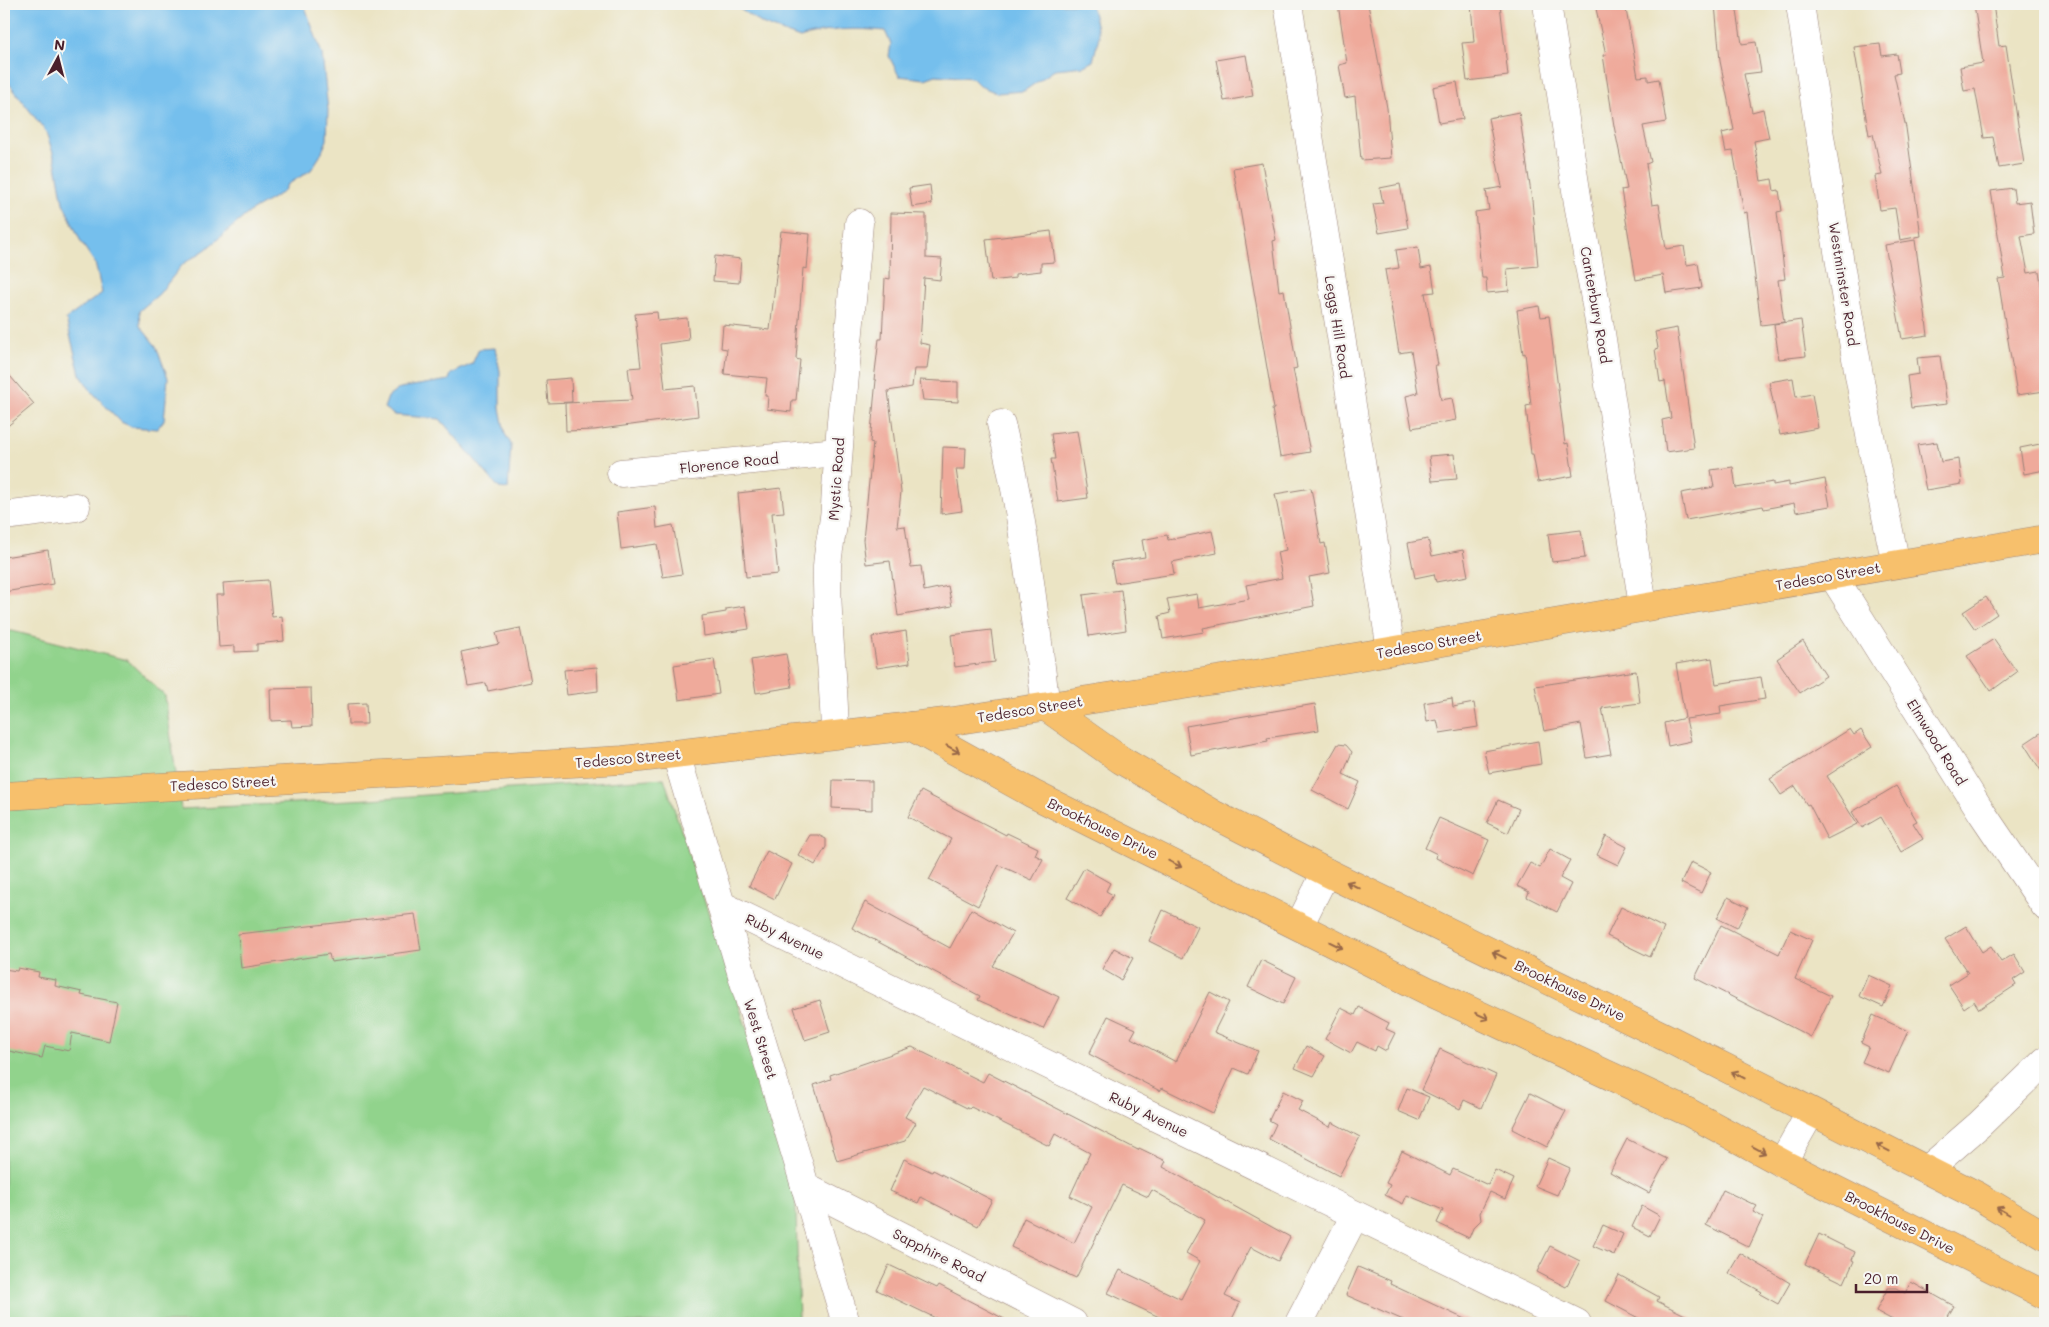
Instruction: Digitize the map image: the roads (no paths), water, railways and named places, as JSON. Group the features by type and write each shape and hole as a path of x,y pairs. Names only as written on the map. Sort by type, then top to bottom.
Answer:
{"main road":[{"name":"Tedesco Street","path":"4,796 523,766 676,754 910,726 1046,707 2045,539"},
{"name":"Brookhouse Drive","path":"1046,707 1121,760 1215,815 1927,1170 1978,1196 2045,1236"},
{"name":"Brookhouse Drive","path":"910,726 1033,794 1428,990 1688,1112 1782,1163 2045,1295"}],"street":[{"name":"Leggs Hill Road","path":"1288,4 1391,650"},
{"name":"Canterbury Road","path":"1546,4 1601,333 1643,606"},
{"name":"Westminster Road","path":"1800,4 1821,146 1875,466 1896,564"},
{"name":"Mystic Road","path":"834,734 834,688 828,621 827,565 835,510 837,452 859,223"},
{"path":"1001,424 1013,474 1025,546 1046,707"},
{"name":"Florence Road","path":"621,473 837,452"},
{"path":"5,514 76,507"},
{"name":"Elmwood Road","path":"1833,576 1982,813 2045,906"},
{"name":"West Street","path":"676,754 846,1323"},
{"path":"1299,926 1326,872"},
{"name":"Ruby Avenue","path":"721,904 1577,1323"},
{"path":"1927,1170 1980,1124 2045,1061"},
{"path":"1782,1163 1810,1112"},
{"name":"Sapphire Road","path":"805,1187 1073,1323"},
{"path":"1299,1323 1355,1215"}],"water":[{"path":"4,4 304,4 322,54 328,110 327,140 311,170 287,185 283,192 251,211 205,250 183,264 159,294 139,311 140,326 156,346 168,378 164,420 157,429 132,427 121,422 91,391 80,374 66,319 102,293 95,263 81,242 63,203 55,159 46,132 4,77"},
{"path":"732,4 1091,4 1099,36 1093,61 1084,66 1056,69 1024,91 997,93 980,86 972,78 936,75 925,79 899,76 889,56 891,44 885,31 864,29 842,30 821,32 800,38 764,25"},
{"path":"495,348 500,371 500,408 505,434 511,444 508,489 499,488 440,419 394,415 384,408 388,397 400,388 449,380 451,374 472,364 479,349"}]}
